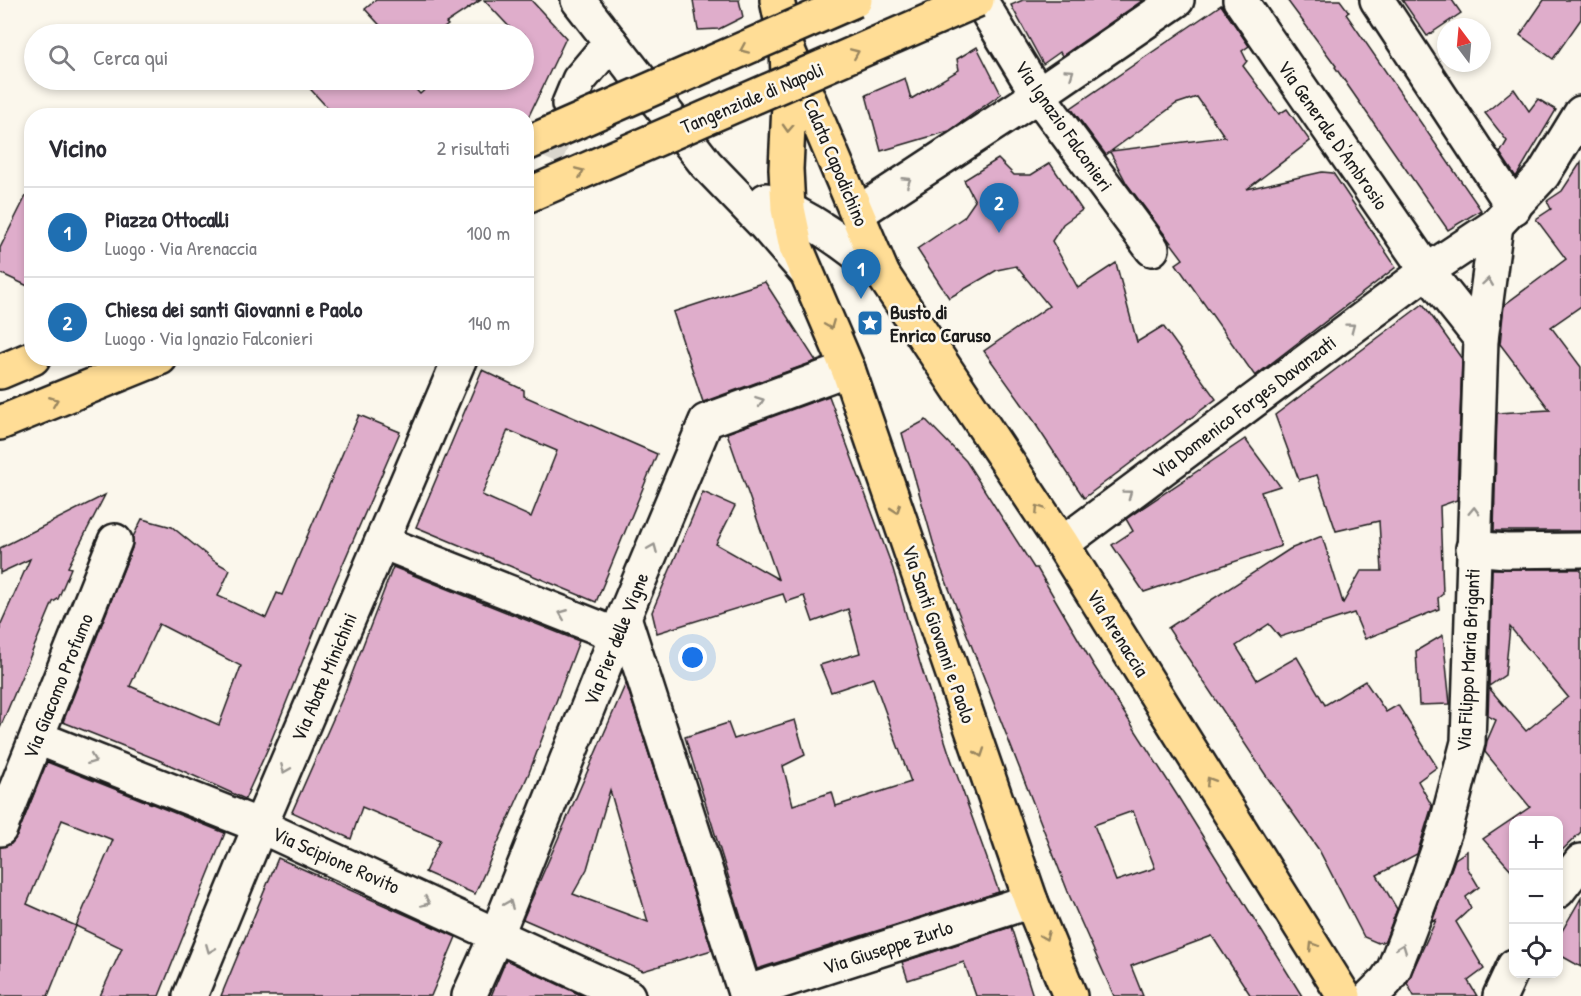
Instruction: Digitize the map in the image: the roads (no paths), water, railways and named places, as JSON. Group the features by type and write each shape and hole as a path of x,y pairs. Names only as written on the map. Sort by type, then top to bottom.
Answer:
{"main road":[{"name":"Calata Capodichino","path":"777,0 787,48 788,209 796,247 806,272"},
{"path":"534,140 855,0"},
{"name":"Tangenziale di Napoli","path":"534,193 979,0"},
{"name":"Calata Capodichino","path":"787,48 884,275"},
{"name":"Via Santi Giovanni e Paolo","path":"806,272 848,369 1031,901 1070,996"},
{"name":"Via Arenaccia","path":"884,275 1062,544 1344,996"},
{"path":"0,372 24,362"},
{"path":"0,423 140,366"}],"street":[{"path":"578,0 706,164 806,272"},
{"name":"Via Ignazio Falconieri","path":"979,0 1038,95 1152,249"},
{"path":"858,213 1038,95 1177,0"},
{"name":"Via Generale D'Ambrosio","path":"1240,0 1427,271"},
{"path":"1377,0 1505,217"},
{"path":"569,104 579,80 611,42"},
{"path":"1481,339 1427,271 1505,217 1543,175 1581,113"},
{"path":"719,177 734,187 788,209 830,234 884,275"},
{"name":"Via Filippo Maria Briganti","path":"1371,996 1394,969 1402,949 1446,827 1468,742 1481,339 1505,217"},
{"name":"Via Domenico Forges Davanzati","path":"1062,544 1427,271"},
{"name":"Via Abate Minichini","path":"190,996 457,366"},
{"name":"Via Pier delle Vigne","path":"469,996 497,934 706,421 848,369"},
{"name":"Via Giacomo Profumo","path":"0,829 115,541"},
{"path":"382,542 621,626 746,995"},
{"path":"1473,548 1506,551 1581,550"},
{"name":"Via Scipione Rovito","path":"38,738 260,826 628,996"},
{"path":"1563,884 1581,861"},
{"name":"Via Giuseppe Zurlo","path":"746,995 1031,901"},
{"path":"1500,996 1509,977"}],"tunnel":[{"path":"534,185 566,111"}],"place":[{"name":"Chiesa dei santi Giovanni e Paolo","path":"999,233"},
{"name":"Piazza Ottocalli","path":"861,299"},
{"name":"Busto di Enrico Caruso","path":"870,323"}]}
